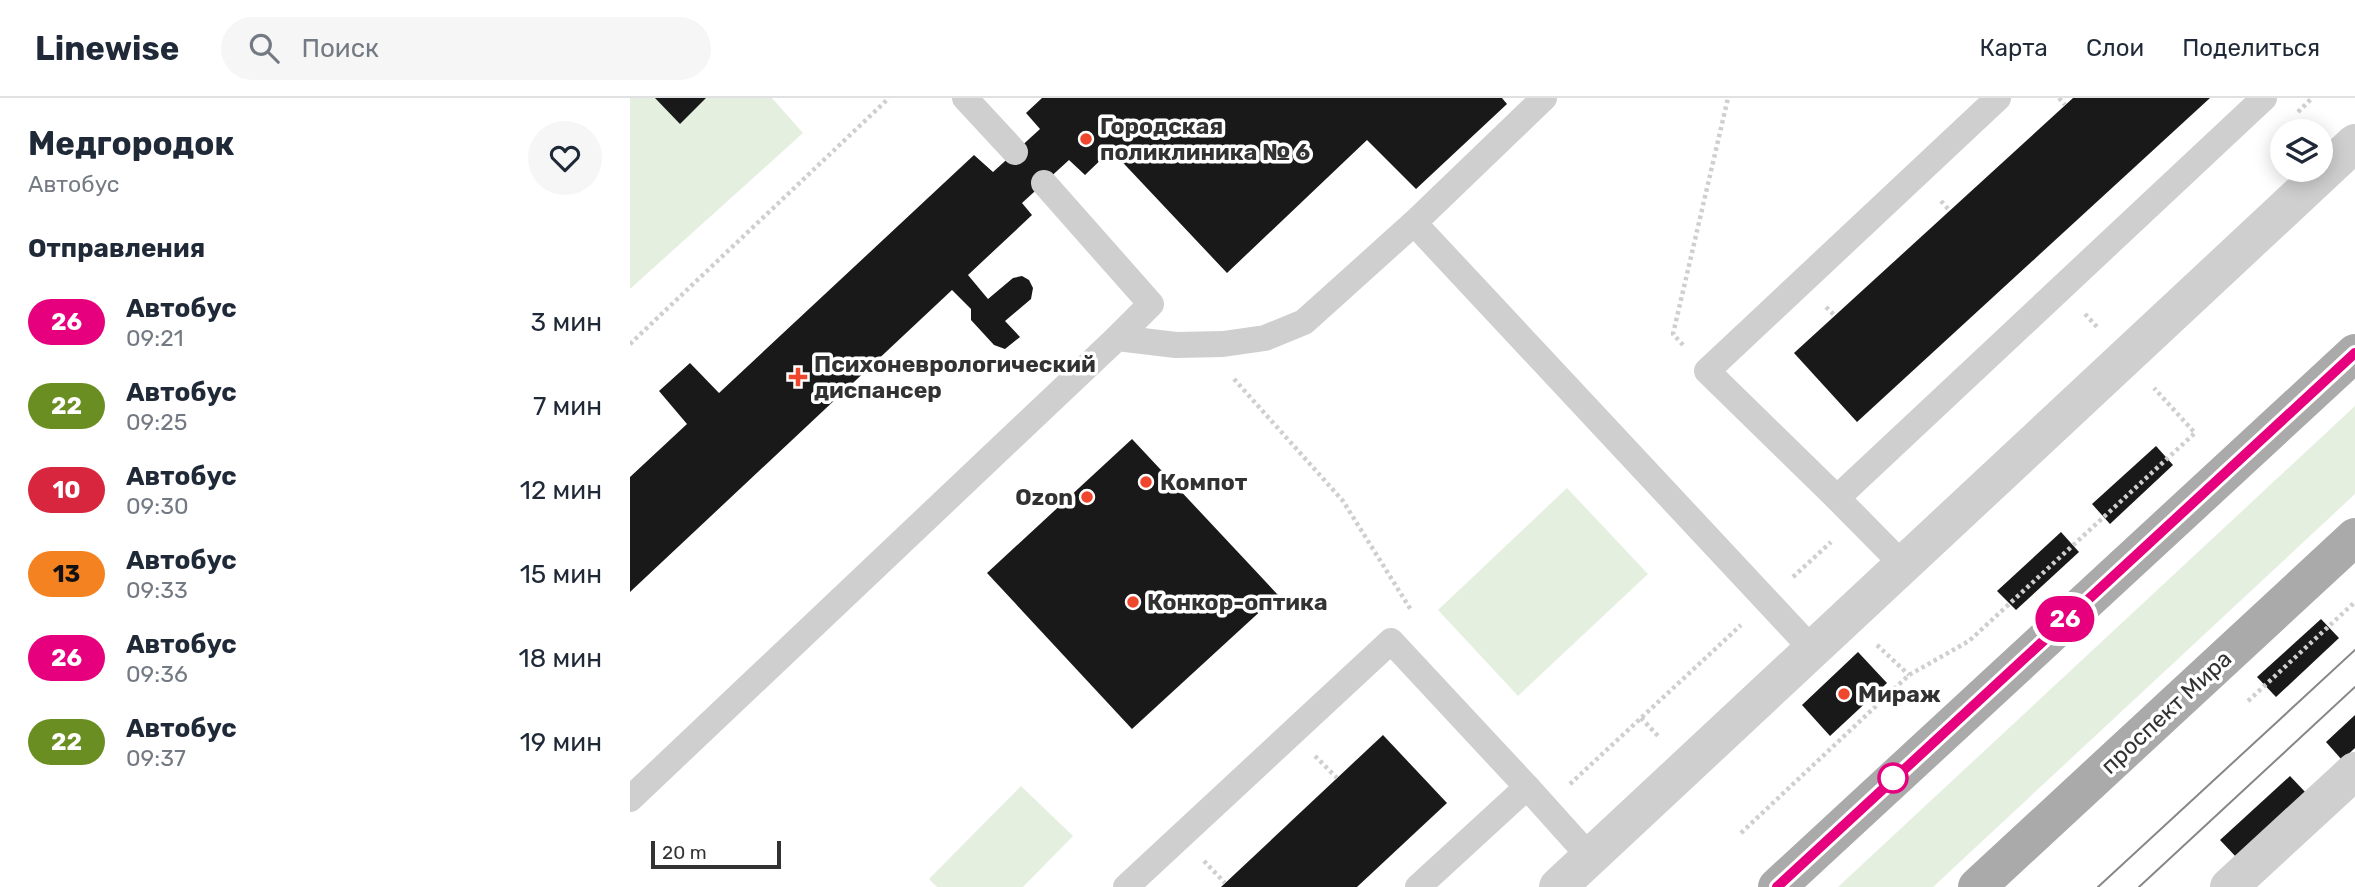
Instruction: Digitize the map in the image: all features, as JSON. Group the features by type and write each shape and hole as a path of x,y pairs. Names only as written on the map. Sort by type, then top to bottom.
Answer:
{"main road":[{"path":"1777,887 2355,353"},
{"name":"проспект Мира","path":"1977,887 2355,537"}],"street":[{"path":"1558,887 2355,143"},
{"path":"2230,887 2355,771"}],"lane":[{"path":"965,98 1015,152"},
{"path":"1117,338 1176,345 1223,344 1265,338 1304,322 1414,223 1544,98"},
{"path":"1903,565 1707,371 1998,98"},
{"path":"1837,498 2264,98"},
{"path":"630,799 1151,304 1044,183"},
{"path":"1414,223 1812,649"},
{"path":"1126,887 1391,640 1590,857"},
{"path":"1418,887 1527,787"}],"path":[{"path":"630,344 889,98"},
{"path":"1707,371 1673,334 1728,98"},
{"path":"2059,98 2065,105"},
{"path":"1203,345 1343,501 1409,607"},
{"path":"1741,833 1909,676 1969,641 2168,457"},
{"path":"2248,702 2355,602"}],"green space":[{"path":"630,98 772,98 803,133 630,289"},
{"path":"2355,406 2355,494 1933,887 1838,887"},
{"path":"1567,488 1648,574 1518,696 1438,610"},
{"path":"1021,786 1073,836 1023,887 937,887 929,879"}],"building":[{"path":"655,98 706,98 680,124"},
{"path":"1042,98 1502,98 1507,104 1416,189 1367,140 1227,273 1111,150 1085,175 1069,160 1022,203 1032,215 968,275 988,299 1013,278 1022,276 1029,280 1033,288 1031,299 1005,321 1020,337 1005,349 994,345 971,320 971,309 952,290 630,592 630,477 687,424 659,391 690,363 719,393 974,155 993,172 1015,152 1040,129 1026,113"},
{"path":"2073,98 2210,98 1857,422 1794,353"},
{"path":"1132,439 1278,595 1132,729 987,573"},
{"path":"2156,446 2173,465 2110,524 2092,504"},
{"path":"2061,532 2079,552 2016,610 1997,591"},
{"path":"2321,619 2339,638 2276,697 2257,677"},
{"name":"Мираж","path":"1858,652 1887,683 1830,736 1802,705"},
{"path":"2355,715 2355,748 2342,760 2326,742"},
{"path":"1383,735 1447,803 1357,887 1221,887"},
{"path":"2290,776 2308,795 2238,859 2220,840"}],"tram line":[{"path":"2098,887 2355,650"},
{"path":"2139,887 2355,687"}],"bus line":[{"name":"26","path":"1777,887 2355,353"}],"place":[{"name":"Городская поликлиника № 6","path":"1086,139"},
{"name":"Психоневрологический диспансер","path":"798,377"},
{"name":"Компот","path":"1146,482"},
{"name":"Ozon","path":"1087,497"},
{"name":"Конкор-оптика","path":"1133,602"},
{"name":"Мираж","path":"1844,694"}]}
